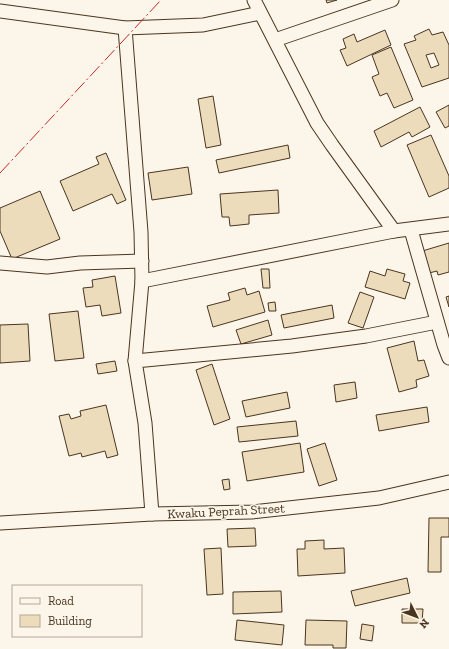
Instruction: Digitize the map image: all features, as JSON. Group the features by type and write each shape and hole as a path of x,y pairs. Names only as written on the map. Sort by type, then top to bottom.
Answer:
{"street":[{"path":"254,0 317,123 394,231"},
{"path":"275,40 392,0"},
{"path":"0,11 125,28 202,25 260,12"},
{"path":"125,28 142,261 142,281 135,361 145,423 152,514"},
{"path":"142,281 394,231 412,230 449,224"},
{"path":"412,230 437,322 449,358"},
{"path":"0,263 47,267 142,261"},
{"path":"135,361 292,346 366,336 437,322"},
{"name":"Kwaku Peprah Street","path":"0,523 152,514 252,512 379,498 449,482"}],"building":[{"path":"326,0 337,0 327,3"},
{"path":"429,29 432,35 443,32 449,45 449,78 422,87 404,44 416,40 414,36","holes":["434,53 439,65 431,68 426,55"]},
{"path":"385,30 391,45 347,66 340,50 346,48 343,39 354,34 357,42"},
{"path":"391,47 413,100 394,108 387,93 380,96 372,77 379,74 372,55"},
{"path":"213,96 221,145 206,148 198,99"},
{"path":"449,105 449,126 445,128 436,112"},
{"path":"420,107 430,127 412,137 409,132 381,147 374,131"},
{"path":"431,135 449,176 449,188 429,197 407,145"},
{"path":"288,145 290,158 219,173 216,160"},
{"path":"106,153 126,200 117,204 112,194 73,211 60,181 99,164 96,157"},
{"path":"188,167 192,194 152,200 148,173"},
{"path":"278,190 279,213 249,215 249,224 230,226 229,217 222,217 220,194"},
{"path":"40,191 60,239 12,259 0,231 0,208"},
{"path":"449,243 449,272 438,275 437,271 425,274 419,252"},
{"path":"261,269 269,269 270,288 263,288"},
{"path":"387,269 405,274 403,281 410,283 405,299 365,287 370,271 385,276"},
{"path":"115,276 121,313 102,316 100,305 86,307 83,288 93,287 92,280"},
{"path":"245,288 247,295 259,291 265,312 213,327 207,306 230,300 228,293"},
{"path":"360,292 374,297 363,328 348,323"},
{"path":"449,296 449,307 446,297"},
{"path":"275,302 276,311 269,311 268,303"},
{"path":"332,305 334,318 284,328 281,315"},
{"path":"78,311 84,358 55,361 49,314"},
{"path":"268,320 272,335 241,344 236,330"},
{"path":"28,324 30,361 0,363 0,325"},
{"path":"414,341 418,361 424,360 429,376 416,380 417,387 399,392 387,348"},
{"path":"115,361 117,371 98,374 96,364"},
{"path":"212,364 230,419 214,425 196,370"},
{"path":"355,382 357,398 336,402 334,385"},
{"path":"287,392 290,408 246,417 242,401"},
{"path":"106,405 118,455 107,458 105,451 82,457 81,453 69,456 59,416 69,414 71,419 81,416 80,411"},
{"path":"427,407 429,422 379,431 376,415"},
{"path":"296,421 298,436 239,442 237,427"},
{"path":"300,443 304,472 247,481 242,452"},
{"path":"325,443 337,480 319,486 307,449"},
{"path":"229,479 230,489 224,490 222,480"},
{"path":"429,518 449,518 449,537 441,537 441,572 428,572"},
{"path":"255,528 256,546 228,547 227,529"},
{"path":"324,540 324,549 344,548 345,573 298,576 297,549 305,549 305,541"},
{"path":"221,548 223,594 207,595 204,549"},
{"path":"407,578 410,593 355,606 351,591"},
{"path":"281,591 282,612 233,614 233,592"},
{"path":"402,609 423,609 422,623 402,623"},
{"path":"237,620 284,625 282,645 235,640"},
{"path":"306,620 347,621 346,648 333,648 333,645 305,645"},
{"path":"362,624 374,626 372,641 360,639"}],"power":[{"path":"0,173 161,0"}]}
